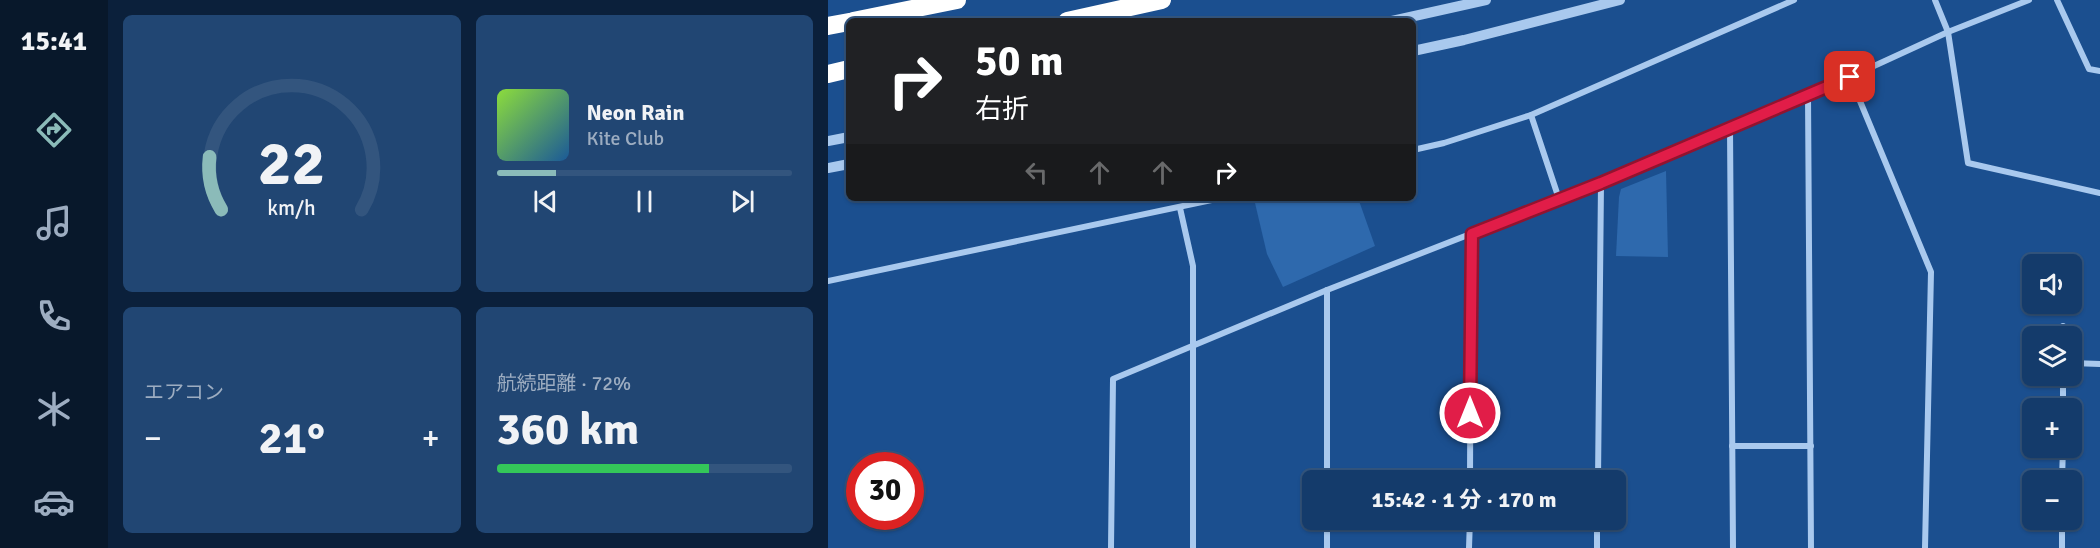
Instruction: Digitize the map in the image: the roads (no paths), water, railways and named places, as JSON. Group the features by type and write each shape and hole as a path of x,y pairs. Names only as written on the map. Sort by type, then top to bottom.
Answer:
{"highway":[{"path":"866,18 957,0"},
{"path":"1081,18 1162,0"},
{"path":"828,26 846,22"},
{"path":"828,74 846,70"}],"street":[{"path":"1405,18 1486,0"},
{"path":"1416,50 1620,0"},
{"path":"1416,149 1531,115 1794,0"},
{"path":"1935,0 1948,32 1968,163 2100,193"},
{"path":"1111,548 1113,378 1327,290 1601,183 1850,77 1948,32 2029,0"},
{"path":"2057,0 2089,69 2100,71"},
{"path":"1850,77 1931,272 1925,548"},
{"path":"1808,95 1811,548"},
{"path":"1531,115 1559,199"},
{"path":"1730,128 1733,548"},
{"path":"828,141 846,138"},
{"path":"828,168 846,165"},
{"path":"1598,470 1601,183"},
{"path":"828,281 1209,201"},
{"path":"1180,208 1193,266 1193,548"},
{"path":"1470,470 1472,234"},
{"path":"1327,290 1327,470"},
{"path":"2082,363 2100,364"},
{"path":"1732,447 1811,446"},
{"path":"1327,530 1327,548"},
{"path":"1470,530 1470,548"},
{"path":"1597,530 1597,548"},
{"path":"2062,530 2062,548"}]}
